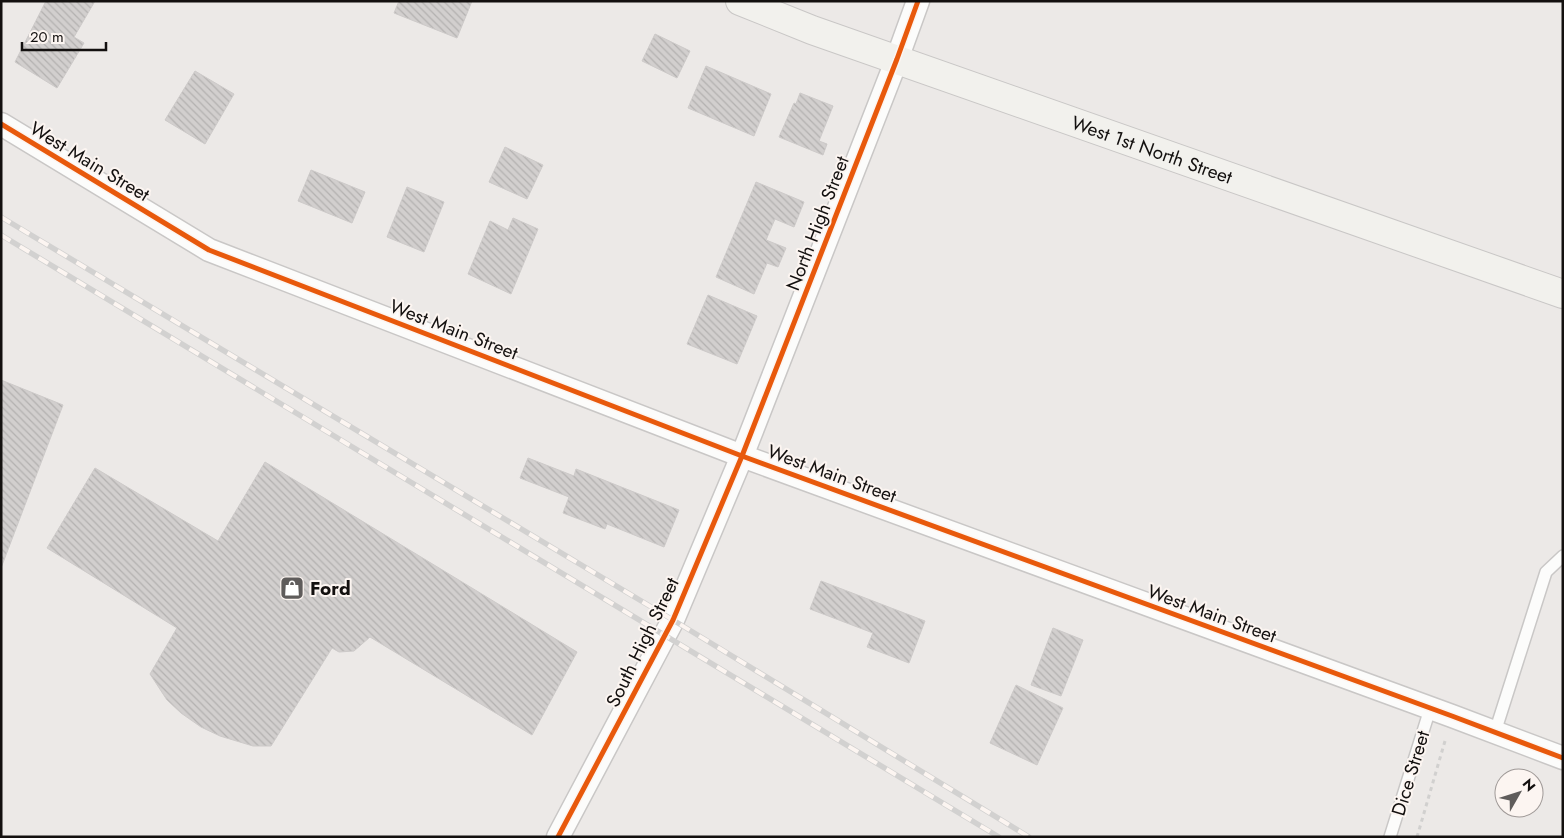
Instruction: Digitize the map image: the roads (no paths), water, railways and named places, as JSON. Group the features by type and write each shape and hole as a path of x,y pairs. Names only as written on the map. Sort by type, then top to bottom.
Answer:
{"main road":[{"name":"West 1st North Street","path":"740,1 812,30 1563,294"}],"street":[{"name":"North High Street","path":"742,456 897,60 918,1"},
{"name":"West Main Street","path":"1,124 209,250 742,456 1563,758"},
{"name":"South High Street","path":"558,837 673,620 742,456"}],"lane":[{"path":"1495,732 1546,572 1563,556"},
{"name":"Dice Street","path":"1390,837 1430,709"}],"railway":[{"path":"1,217 673,620 1029,837"},
{"path":"1,235 999,837"}],"place":[{"name":"Ford","path":"292,588"}]}
